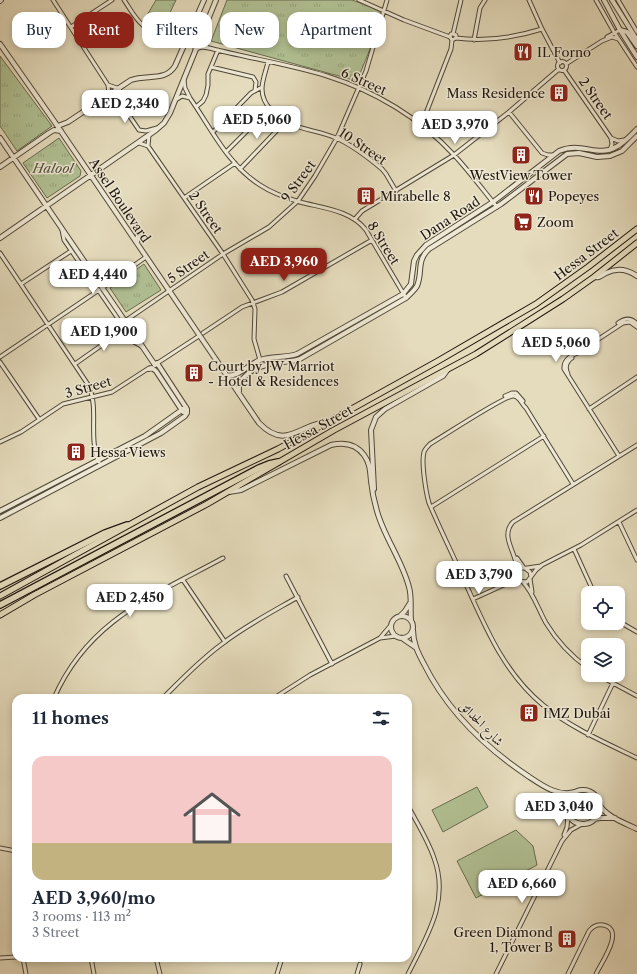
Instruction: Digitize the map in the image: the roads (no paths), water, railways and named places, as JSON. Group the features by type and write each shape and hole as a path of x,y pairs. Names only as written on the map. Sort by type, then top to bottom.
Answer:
{"highway":[{"path":"0,605 259,468 278,462"},
{"path":"0,586 105,533 127,525"}],"main road":[{"name":"Hessa Street","path":"0,596 198,487 278,449 330,422 536,304 588,267 637,229"},
{"name":"Hessa Street","path":"0,616 34,595 229,492 334,430 476,354 528,322 594,278 637,243"}],"street":[{"path":"53,0 108,85 109,94"},
{"path":"71,27 112,0"},
{"path":"124,0 142,25"},
{"path":"199,12 204,0"},
{"path":"211,12 216,0"},
{"path":"359,0 384,12"},
{"name":"9 Street","path":"384,12 387,0"},
{"path":"450,37 453,34 461,0"},
{"path":"474,40 480,8 485,0"},
{"path":"355,219 362,211 454,155 509,112 559,69 558,66 560,63 529,0"},
{"path":"596,0 614,32 637,67"},
{"path":"604,0 637,58"},
{"path":"612,0 637,40"},
{"path":"618,0 637,32"},
{"path":"386,13 450,37 452,40 451,49 421,126"},
{"path":"452,40 456,38 474,40 504,39 542,29"},
{"path":"560,63 563,62 566,64 614,32 620,30 627,32 637,46"},
{"path":"453,34 456,35 456,38"},
{"path":"602,41 612,37 619,39"},
{"name":"Assel Boulevard","path":"0,44 58,126 169,292 201,334 259,423 264,428 278,435 292,434 318,423 330,422"},
{"path":"58,126 68,122 119,87 139,77 168,74 175,66 183,48"},
{"name":"6 Street","path":"209,48 320,74 359,88 393,106 421,126 454,155 497,207"},
{"name":"9 Street","path":"223,254 269,227 298,201 315,176 337,138 359,88 374,48"},
{"path":"0,238 160,127 168,118 196,49"},
{"path":"196,107 203,101 206,95 208,88 208,76 218,50"},
{"path":"13,62 20,63"},
{"path":"213,132 255,90 262,87 268,62"},
{"path":"559,69 564,70 567,67 566,64"},
{"path":"211,67 253,77 256,82 255,90"},
{"name":"2 Street","path":"564,70 611,138 612,144 610,150"},
{"name":"8 Street","path":"184,79 185,88 190,98 226,152 240,169 252,180 267,190 298,201 343,213 363,225 406,298"},
{"path":"108,85 119,87"},
{"path":"119,87 117,93 118,98 138,129 146,132 160,127"},
{"name":"10 Street","path":"262,87 264,98 270,108 285,122 306,130 337,138 382,169 396,191"},
{"path":"175,101 182,96 190,98"},
{"path":"226,152 270,108"},
{"path":"509,112 542,153 554,155"},
{"path":"240,169 285,122"},
{"path":"610,150 616,148 626,140 637,128"},
{"path":"0,167 54,130 61,131"},
{"path":"139,142 148,146 149,135"},
{"name":"Dana Road","path":"239,394 240,381 258,368 266,365 290,362 300,358 406,298 416,286 420,263 425,253 429,249 497,207 566,154 579,152 597,158 610,156 622,151 637,136"},
{"path":"0,138 88,267 108,303 134,342 144,347"},
{"name":"2 Street","path":"611,138 618,141 626,140"},
{"name":"2 Street","path":"148,146 223,254 253,303 255,309 254,339 260,360"},
{"name":"Dana Road","path":"403,294 411,284 414,261 421,249 426,244 493,202 554,155 566,148 579,147 598,151 610,150"},
{"path":"542,153 543,164"},
{"path":"184,198 235,163"},
{"path":"0,518 161,433 186,416 187,412 144,347 71,250 63,238 62,230"},
{"path":"137,244 138,233"},
{"name":"3 Street","path":"0,442 21,432 63,404 108,393 120,388 237,310 282,292 372,240"},
{"path":"21,284 71,250"},
{"path":"0,253 87,382 93,396 93,440 95,454 100,466"},
{"name":"5 Street","path":"125,322 223,254"},
{"path":"0,357 146,257"},
{"path":"88,267 88,274"},
{"path":"594,278 598,278 610,272 621,270 631,272 637,276"},
{"path":"226,374 236,374 260,360 297,354 403,294"},
{"path":"108,303 116,308"},
{"path":"618,456 573,382 564,370 563,365 566,360 580,352 622,321 632,319 637,326"},
{"path":"75,364 126,328"},
{"path":"0,362 39,419"},
{"path":"149,369 152,368 156,371 184,409"},
{"path":"373,491 374,480 371,430 376,417 385,409 443,376 448,369"},
{"path":"589,409 637,377"},
{"path":"573,484 520,396 514,393 510,394 430,444 425,450 423,457 425,487 430,507 494,645 506,664 520,683 556,715 588,735 637,758"},
{"path":"0,511 152,432 184,409"},
{"path":"430,507 544,436"},
{"path":"229,492 241,490 326,447 337,443 349,444 359,449 367,458 370,468 378,516 408,582 411,599 411,620 416,649"},
{"path":"581,663 570,654 553,633 533,596 517,578 516,561 507,538 507,534 510,525 516,519 637,444"},
{"path":"506,584 520,568 542,565 574,549 637,510"},
{"path":"619,522 637,560"},
{"path":"574,549 591,586"},
{"path":"514,555 530,572 533,596"},
{"path":"56,694 65,676 76,660 102,630 116,618 132,607 223,558"},
{"path":"473,599 506,584 522,582 530,578 542,565"},
{"path":"286,576 332,664"},
{"path":"183,580 225,642"},
{"path":"167,694 191,670 225,642 250,624 298,597"},
{"path":"280,694 297,683 380,638 394,619 405,611 411,599"},
{"path":"401,615 408,617 411,620"},
{"path":"391,625 391,630 398,637 412,644 416,649"},
{"path":"625,625 637,632"},
{"path":"380,638 409,635 413,630"},
{"name":"شارع الحدائق","path":"416,649 438,688 474,732 513,766 554,792"},
{"path":"610,682 637,696"},
{"path":"588,735 613,684"},
{"path":"554,792 563,794 582,791 589,792 594,796 603,810 637,828"},
{"path":"496,974 562,841 567,827 568,815 566,806 554,792"},
{"path":"566,806 570,797 575,792"},
{"path":"562,841 571,830 594,819 598,814 599,804"},
{"path":"408,974 434,919 439,902 438,874 434,857 412,814"},
{"path":"568,815 573,821 582,824"},
{"path":"594,819 616,818"},
{"path":"0,848 12,850"},
{"path":"568,974 589,931 594,926 602,925 610,928 613,940 596,974"},
{"path":"0,958 12,957"},
{"path":"24,962 26,974"},
{"path":"92,962 94,974"},
{"path":"157,962 160,974"},
{"path":"277,974 281,962"},
{"path":"357,974 360,964"}],"place":[{"name":"IL Forno","path":"523,52"},
{"name":"Mass Residence","path":"559,93"},
{"name":"WestView Tower","path":"521,155"},
{"name":"Mirabelle 8","path":"366,196"},
{"name":"Popeyes","path":"534,196"},
{"name":"Zoom","path":"523,222"},
{"name":"Court by JW Marriot - Hotel & Residences","path":"194,373"},
{"name":"Hessa Views","path":"76,452"},
{"name":"IMZ Dubai","path":"529,713"},
{"name":"Green Diamond 1, Tower B","path":"567,939"}],"park label":[{"name":"Halool","path":"53,168"}]}
